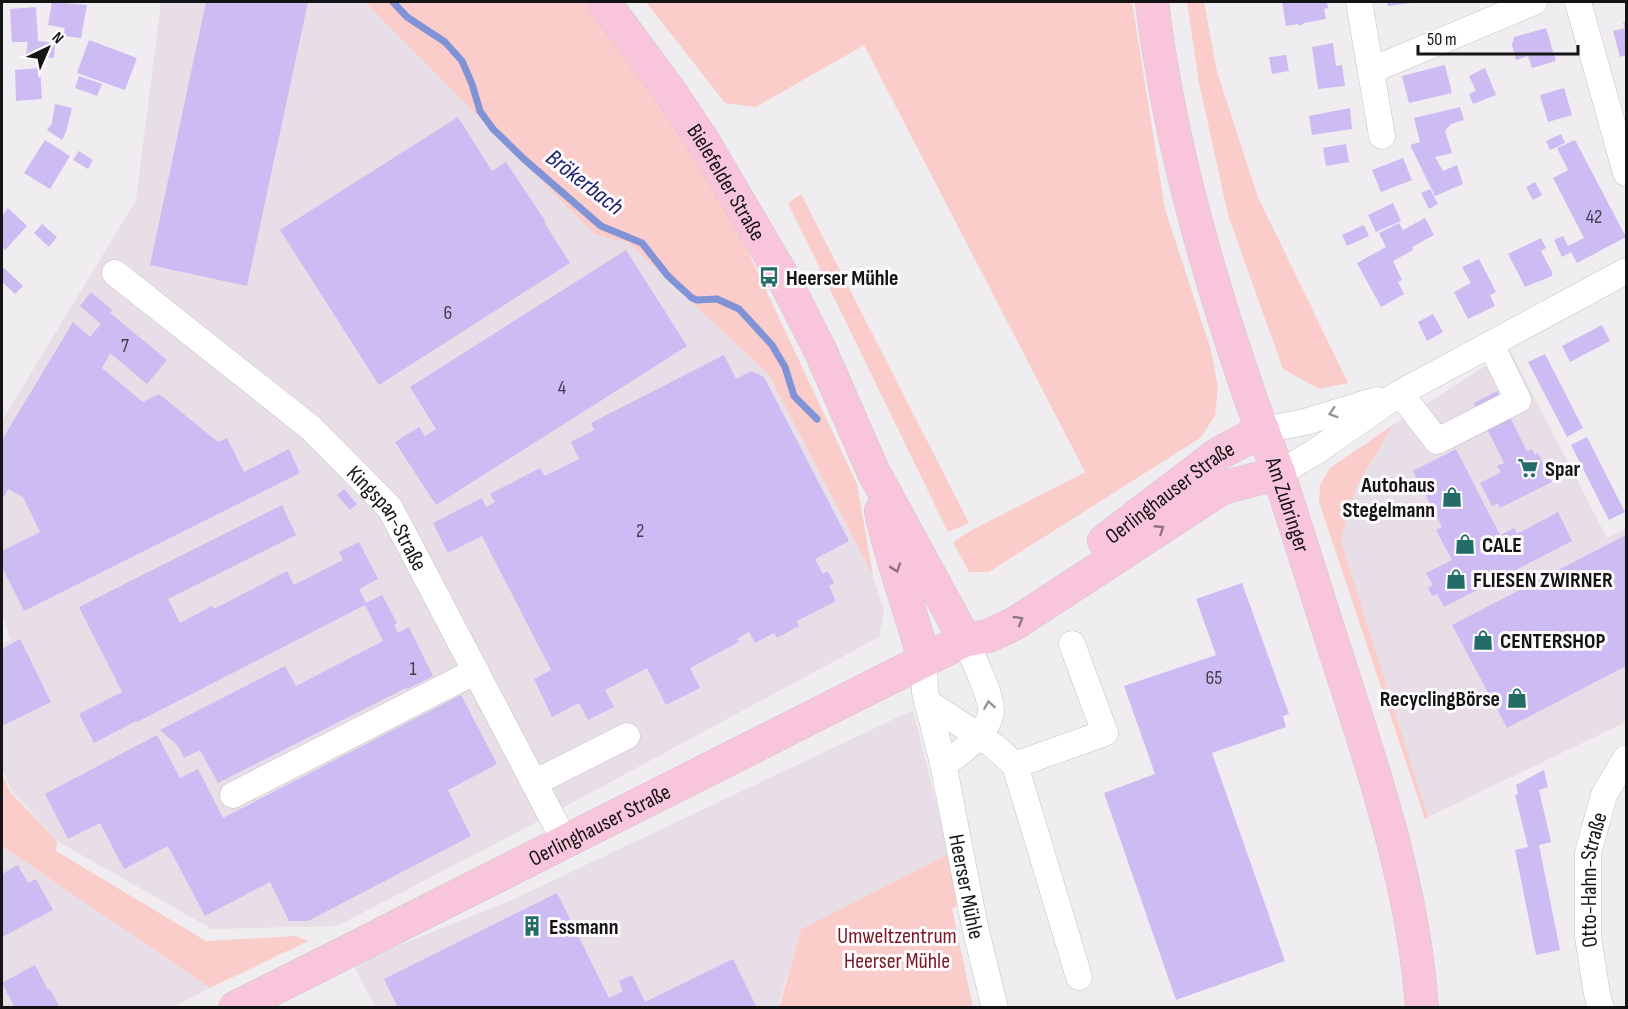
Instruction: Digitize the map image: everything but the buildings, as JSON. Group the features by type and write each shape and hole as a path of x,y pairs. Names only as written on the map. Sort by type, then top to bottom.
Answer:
{"main road":[{"name":"Bielefelder Straße","path":"604,2 669,90 705,144 783,277 821,352 873,471 965,640"},
{"name":"Am Zubringer","path":"1152,2 1159,56 1187,191 1247,389 1278,473 1374,773 1403,882 1420,978 1422,1008"},
{"name":"Oerlinghauser Straße","path":"965,640 975,622 1003,603 1064,569 1115,534 1218,454 1263,430"},
{"name":"Bielefelder Straße","path":"873,471 887,542 912,614 924,660"},
{"name":"Oerlinghauser Straße","path":"235,1008 281,998 564,840 965,640 988,636 1014,624 1222,488 1278,473"}],"street":[{"path":"1359,2 1382,136"},
{"path":"1372,70 1534,2"},
{"path":"1578,2 1626,173"},
{"name":"Oerlinghauser Straße","path":"1278,473 1315,452 1400,393 1626,271"},
{"name":"Kingspan-Straße","path":"115,273 311,428 390,508 564,840"},
{"path":"1400,393 1437,441 1518,400 1491,345"},
{"name":"Oerlinghauser Straße","path":"1263,430 1305,422 1400,393"},
{"path":"943,763 954,758 979,735 992,711 982,679 965,640"},
{"path":"1015,765 1106,733 1072,644"},
{"name":"Heerser Mühle","path":"924,660 927,702 943,763 975,927 995,1008"},
{"path":"233,795 476,671"},
{"path":"927,702 979,735 1015,765 1079,977"},
{"path":"534,783 627,735"},
{"name":"Otto-Hahn-Straße","path":"1601,1008 1588,937 1588,853 1604,795 1626,758"}],"shaded area":[{"path":"161,2 365,2 594,234 629,243 769,375 873,576 884,612 879,637 529,826 337,926 212,929 57,841 12,791 2,769 2,644 10,640 2,611 2,421 136,200"},
{"path":"1510,350 1607,538 1626,528 1626,722 1428,817 1341,541 1356,488 1393,425"},
{"path":"913,710 949,854 801,929 778,1007 375,1007 353,964 514,899"},
{"path":"2,846 210,988 172,1007 2,1007"}],"green space":[{"path":"365,2 585,2 648,87 721,194 857,484 873,576 769,375 629,243 594,234"},
{"path":"646,2 1132,2 1165,209 1211,350 1218,387 1215,416 1200,438 989,572 969,572 953,542 1085,472 864,45 756,107 725,103"},
{"path":"1187,2 1204,2 1217,72 1258,197 1348,383 1319,389 1283,369 1228,215 1199,83"},
{"path":"801,194 969,523 948,532 788,203"},
{"path":"1393,425 1356,488 1341,541 1428,817 1425,819 1319,502 1320,485 1330,468"},
{"path":"2,774 10,792 57,841 56,851 206,941 296,936 308,941 210,988 2,846"},
{"name":"Umweltzentrum Heerser Mühle","path":"949,854 960,904 952,909 973,1007 779,1008 801,929"}],"waterway":[{"name":"Brökerbach","path":"393,2 407,17 445,42 462,61 480,111 493,129 525,160 601,226 642,243 668,276 692,298 717,299 739,309 772,345 785,367 794,396 817,419"}],"place":[{"name":"Heerser Mühle","path":"769,277"},
{"name":"Spar","path":"1528,468"},
{"name":"Autohaus Stegelmann","path":"1452,497"},
{"name":"CALE","path":"1465,544"},
{"name":"FLIESEN ZWIRNER","path":"1456,579"},
{"name":"CENTERSHOP","path":"1483,640"},
{"name":"RecyclingBörse","path":"1517,698"},
{"name":"Essmann","path":"532,926"}]}
